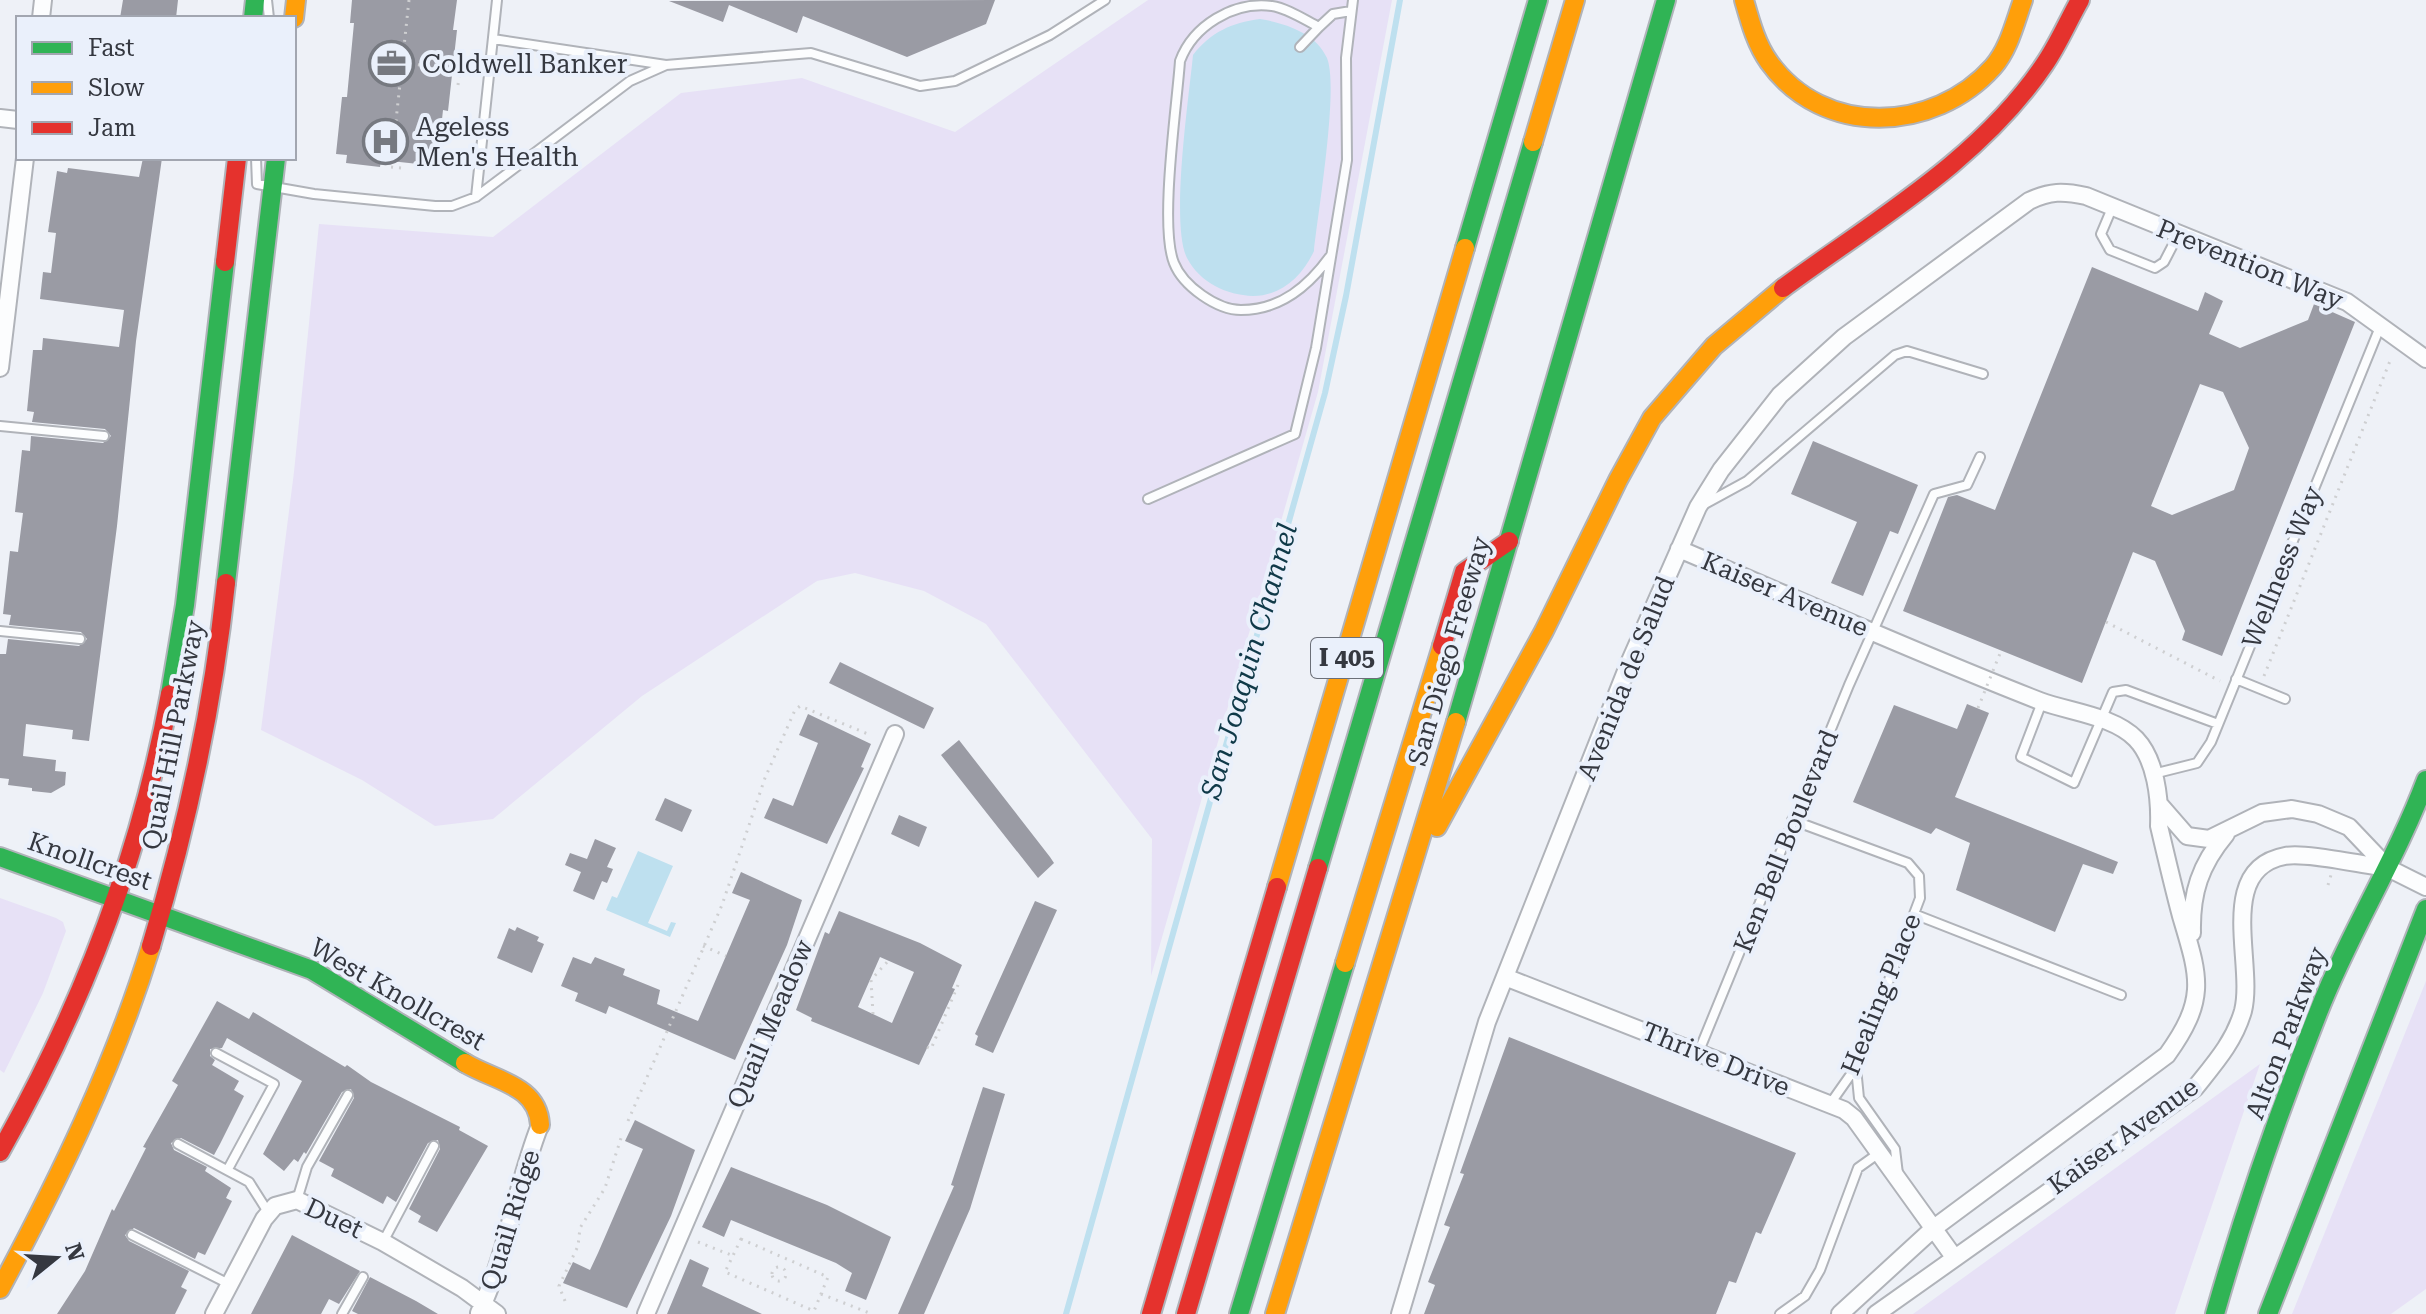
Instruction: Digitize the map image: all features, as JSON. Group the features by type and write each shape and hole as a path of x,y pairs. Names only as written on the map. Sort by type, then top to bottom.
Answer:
{"main road":[{"name":"I 405","path":"1151,1314 1538,0"},
{"path":"1186,1314 1575,0"},
{"name":"San Diego Freeway","path":"1275,1314 1509,541 1666,0"},
{"path":"1744,0 1759,46 1775,71 1794,89 1811,102 1833,111 1857,118 1889,120 1944,107 1975,85 1995,65 2023,0"},
{"path":"1407,882 1577,566 1610,493 1667,398 1742,322 1923,186 2014,107 2051,57 2080,0"},
{"name":"Quail Hill Parkway","path":"0,1152 70,1017 116,898 147,795 178,650 237,160"},
{"name":"Quail Hill Parkway","path":"0,1289 49,1200 132,1006 162,915 192,796 216,665 276,160"},
{"path":"1239,1314 1464,572 1509,541"},
{"name":"Alton Parkway","path":"2215,1314 2237,1237 2318,1012 2366,906 2388,868 2426,780"},
{"name":"Knollcrest","path":"0,857 162,915"},
{"path":"2268,1314 2426,909"},
{"name":"West Knollcrest","path":"162,915 284,958 345,986 480,1072 528,1093 539,1108 540,1125"}],"street":[{"path":"0,368 25,160"},
{"name":"Prevention Way","path":"2062,191 2086,196 2347,302 2426,359"},
{"name":"Avenida de Salud","path":"1400,1314 1487,1022 1608,713 1698,507 1721,470 1780,395 1844,337 2029,201 2047,192 2062,191"},
{"name":"Kaiser Avenue","path":"1679,549 2042,702 2100,720 2136,739 2145,750 2153,774 2160,805 2162,839 2197,966 2196,990 2182,1033 2167,1055 1934,1228 1840,1314"},
{"name":"Quail Meadow","path":"646,1314 895,734"},
{"name":"Kaiser Avenue","path":"2160,805 2187,836 2209,839 2262,813 2292,809 2318,814 2349,827 2388,868"},
{"name":"Kaiser Avenue","path":"2192,943 2192,905 2199,873 2230,829"},
{"name":"Kaiser Avenue","path":"1876,1314 2195,1088 2228,1047 2246,995 2240,905 2248,883 2263,866 2283,856 2308,855 2388,868"},
{"path":"2388,868 2426,887"},
{"name":"Thrive Drive","path":"1505,977 1699,1051 1854,1118 1954,1257"},
{"name":"Quail Ridge","path":"486,1311 540,1125"},
{"name":"Duet","path":"214,1314 268,1212 282,1202 297,1200 383,1242 462,1288 486,1311"}],"lane":[{"path":"476,197 497,0"},
{"path":"493,39 666,65 811,53 903,83 940,84 955,81 1050,35 1105,0"},
{"path":"1148,499 1295,434 1316,348 1347,160 1346,58 1353,0"},
{"path":"1319,27 1273,6 1241,8 1210,22 1188,39 1180,61 1168,236 1174,264 1187,281 1209,300 1232,310 1275,306 1317,274 1331,255"},
{"path":"1300,47 1333,14 1351,11"},
{"path":"256,160 257,184 314,194 452,206 476,197 630,81 666,65"},
{"path":"2112,208 2101,234 2110,250 2155,268 2164,262 2178,235"},
{"name":"Wellness Way","path":"2153,774 2197,763 2218,724 2381,327"},
{"path":"1698,507 1747,481 1895,355 1907,351 1983,374"},
{"path":"0,426 104,436"},
{"name":"Ken Bell Boulevard","path":"1699,1051 1723,999 1792,820 1934,494 1967,485 1980,457"},
{"path":"0,631 80,639"},
{"path":"2236,679 2285,699"},
{"path":"2042,702 2021,757 2074,783 2113,692 2126,690 2218,724"},
{"name":"Healing Place","path":"1792,820 1908,863 1919,876 1920,898 1856,1067 1829,1105"},
{"path":"1914,914 2121,995"},
{"path":"216,1053 274,1084 228,1169"},
{"name":"Thrive Drive","path":"1856,1067 1859,1098 1895,1149 1898,1179"},
{"path":"297,1200 307,1167 348,1095"},
{"path":"178,1144 249,1182 268,1212"},
{"path":"383,1242 434,1146"},
{"path":"1780,1314 1805,1296 1820,1270 1858,1168 1880,1153"},
{"path":"132,1235 229,1284"},
{"path":"342,1314 363,1277"}],"path":[{"path":"401,168 391,167 409,0"},
{"path":"458,85 462,55"},
{"path":"402,63 478,72"},
{"path":"1978,708 2001,651"},
{"path":"628,1121 703,946 765,778 795,710 800,706 868,734"},
{"path":"703,946 726,956"},
{"path":"873,1014 871,980 888,961"},
{"path":"927,1047 931,1049 958,985"},
{"path":"565,1301 559,1286 578,1246 580,1228 605,1188 622,1135"},
{"path":"692,1239 731,1255"},
{"path":"741,1239 784,1258 828,1277 814,1311 725,1272 741,1239"},
{"path":"776,1280 785,1277 781,1268 784,1258"},
{"path":"771,1292 776,1280 772,1271 781,1268"},
{"path":"821,1294 872,1314"}],"shaded area":[{"path":"1148,0 1392,0 1318,392 1151,976 1152,839 986,624 924,591 855,573 817,581 642,696 493,819 435,826 362,780 261,730 294,472 319,224 493,237 681,93 802,78 955,132"},
{"path":"0,898 56,918 63,922 66,931 43,993 4,1073 0,1070"},
{"path":"2426,981 2426,1289 2391,1314 2292,1314"},
{"path":"2260,1064 2175,1314 1913,1314"}],"water":[{"path":"1260,19 1279,23 1308,36 1322,49 1330,73 1331,95 1314,251 1298,276 1282,288 1253,296 1215,286 1193,267 1182,242 1180,190 1193,55 1222,30"},
{"path":"638,851 673,866 648,923 667,931 671,922 676,923 670,937 606,910 612,896 617,898"}],"building":[{"path":"123,0 178,0 176,16 120,16"},
{"path":"352,0 457,0 453,30 457,30 448,111 443,110 437,166 381,160 380,167 346,163 347,155 336,154 342,97 347,97 354,23 350,23"},
{"path":"995,0 986,24 907,57 803,16 797,33 729,5 723,22 669,1"},
{"path":"143,160 162,160 136,341 117,526 89,741 72,739 73,730 26,724 23,756 56,760 55,771 66,772 65,785 51,793 32,791 32,788 8,785 9,779 0,778 0,654 6,654 8,639 79,646 87,639 81,632 9,625 11,615 3,614 10,551 18,552 23,513 15,512 22,450 30,451 31,436 103,443 111,436 105,429 32,422 34,412 27,411 33,350 42,350 43,338 119,347 124,310 40,299 43,272 51,273 56,233 48,232 57,171 67,173 68,168 139,177"},
{"path":"2092,267 2198,311 2205,292 2223,301 2209,334 2240,348 2308,320 2314,304 2355,322 2222,656 2182,640 2185,631 2155,561 2133,552 2082,683 1903,611 1948,497 1957,495 1995,510","holes":["2200,384 2223,392 2249,448 2234,490 2172,515 2151,506"]},
{"path":"1813,441 1918,485 1898,534 1890,531 1863,596 1831,583 1857,522 1791,494"},
{"path":"840,662 934,708 924,729 829,683"},
{"path":"1967,704 1989,713 1955,797 2118,862 2113,874 2083,864 2055,932 1956,890 1970,843 1936,828 1931,834 1853,802 1894,705 1957,729"},
{"path":"808,714 871,744 861,767 864,768 827,844 764,818 773,798 793,806 818,743 799,735"},
{"path":"959,740 1054,863 1038,878 941,755"},
{"path":"665,798 692,810 682,832 655,820"},
{"path":"899,815 927,827 919,847 891,834"},
{"path":"595,839 616,848 607,867 613,869 607,883 602,881 594,900 573,891 581,872 565,865 570,853 587,859"},
{"path":"741,872 802,900 787,945 735,1060 609,1006 606,1014 575,1001 578,993 561,986 573,957 591,964 595,957 625,969 623,975 660,990 657,1004 698,1021 750,900 732,893"},
{"path":"1035,901 1057,910 993,1053 975,1045 978,1036 975,1034"},
{"path":"839,911 920,943 962,965 952,988 955,989 919,1065 811,1021 812,1018 796,1010 825,932 829,934","holes":["880,957 914,972 892,1023 858,1007"]},
{"path":"517,927 539,937 537,941 544,944 532,973 497,958 509,928 515,931"},
{"path":"217,1001 249,1019 253,1012 371,1082 460,1127 459,1130 488,1146 437,1232 418,1222 421,1216 409,1209 440,1149 438,1140 428,1143 396,1202 387,1196 383,1204 331,1176 334,1169 319,1161 354,1098 351,1089 342,1092 306,1154 304,1152 298,1162 294,1159 284,1171 263,1154 302,1081 227,1038 222,1048 210,1049 210,1056 215,1060 212,1065 239,1081 234,1090 244,1096 220,1144 214,1155 181,1138 171,1143 174,1150 207,1167 205,1171 231,1188 226,1198 232,1201 205,1255 198,1252 195,1259 134,1228 125,1235 129,1241 189,1271 181,1287 187,1290 175,1314 57,1314 85,1271 112,1209 114,1211 146,1148 143,1147 178,1085 172,1081"},
{"path":"1509,1037 1796,1153 1761,1234 1756,1232 1736,1283 1729,1281 1716,1314 1424,1314 1435,1285 1428,1282 1450,1227 1444,1225"},
{"path":"983,1087 1005,1094 970,1209 924,1314 898,1314 954,1186 951,1185"},
{"path":"635,1120 695,1150 671,1216 627,1308 563,1283 573,1262 590,1270 598,1253 643,1149 625,1141"},
{"path":"731,1167 827,1205 891,1237 866,1300 845,1291 852,1273 836,1263 731,1220 724,1237 702,1227"},
{"path":"292,1235 360,1271 339,1304 329,1299 321,1314 251,1314"},
{"path":"690,1259 709,1268 702,1286 762,1314 667,1314"},
{"path":"370,1277 438,1314 358,1314 352,1311"}],"waterway":[{"name":"San Joaquin Channel","path":"1066,1314 1325,393 1346,296 1400,0"}],"traffic: fast":[{"path":"253,16 255,0"},
{"path":"1465,248 1538,0"},
{"path":"1456,722 1666,0"},
{"path":"1318,868 1533,142"},
{"path":"226,583 276,160"},
{"path":"170,694 185,605 225,262"},
{"path":"2215,1314 2263,1162 2318,1013 2426,780"},
{"path":"0,857 312,970 465,1063"},
{"path":"2268,1314 2426,909"},
{"path":"1239,1314 1345,963"}],"traffic: slow":[{"path":"294,16 296,0"},
{"path":"1533,142 1575,0"},
{"path":"1744,0 1764,55 1792,87 1818,104 1848,114 1879,118 1910,114 1941,105 1969,89 1999,60 2023,0"},
{"path":"1277,887 1465,248"},
{"path":"1437,827 1544,631 1652,418 1714,346 1783,288"},
{"path":"1345,963 1442,646"},
{"path":"1275,1314 1456,722"},
{"path":"0,1289 103,1078 151,946"},
{"path":"465,1063 523,1093 532,1101 540,1125"}],"traffic: jam":[{"path":"1783,288 1924,187 1989,130 2044,65 2080,0"},
{"path":"225,262 237,160"},
{"path":"1442,646 1464,572 1509,541"},
{"path":"151,946 197,766 214,675 226,583"},
{"path":"0,1152 57,1043 104,930 142,814 170,694"},
{"path":"1186,1314 1318,868"},
{"path":"1151,1314 1277,887"}],"place":[{"name":"Coldwell Banker","path":"391,64"},
{"name":"Ageless Men's Health","path":"385,142"}]}
